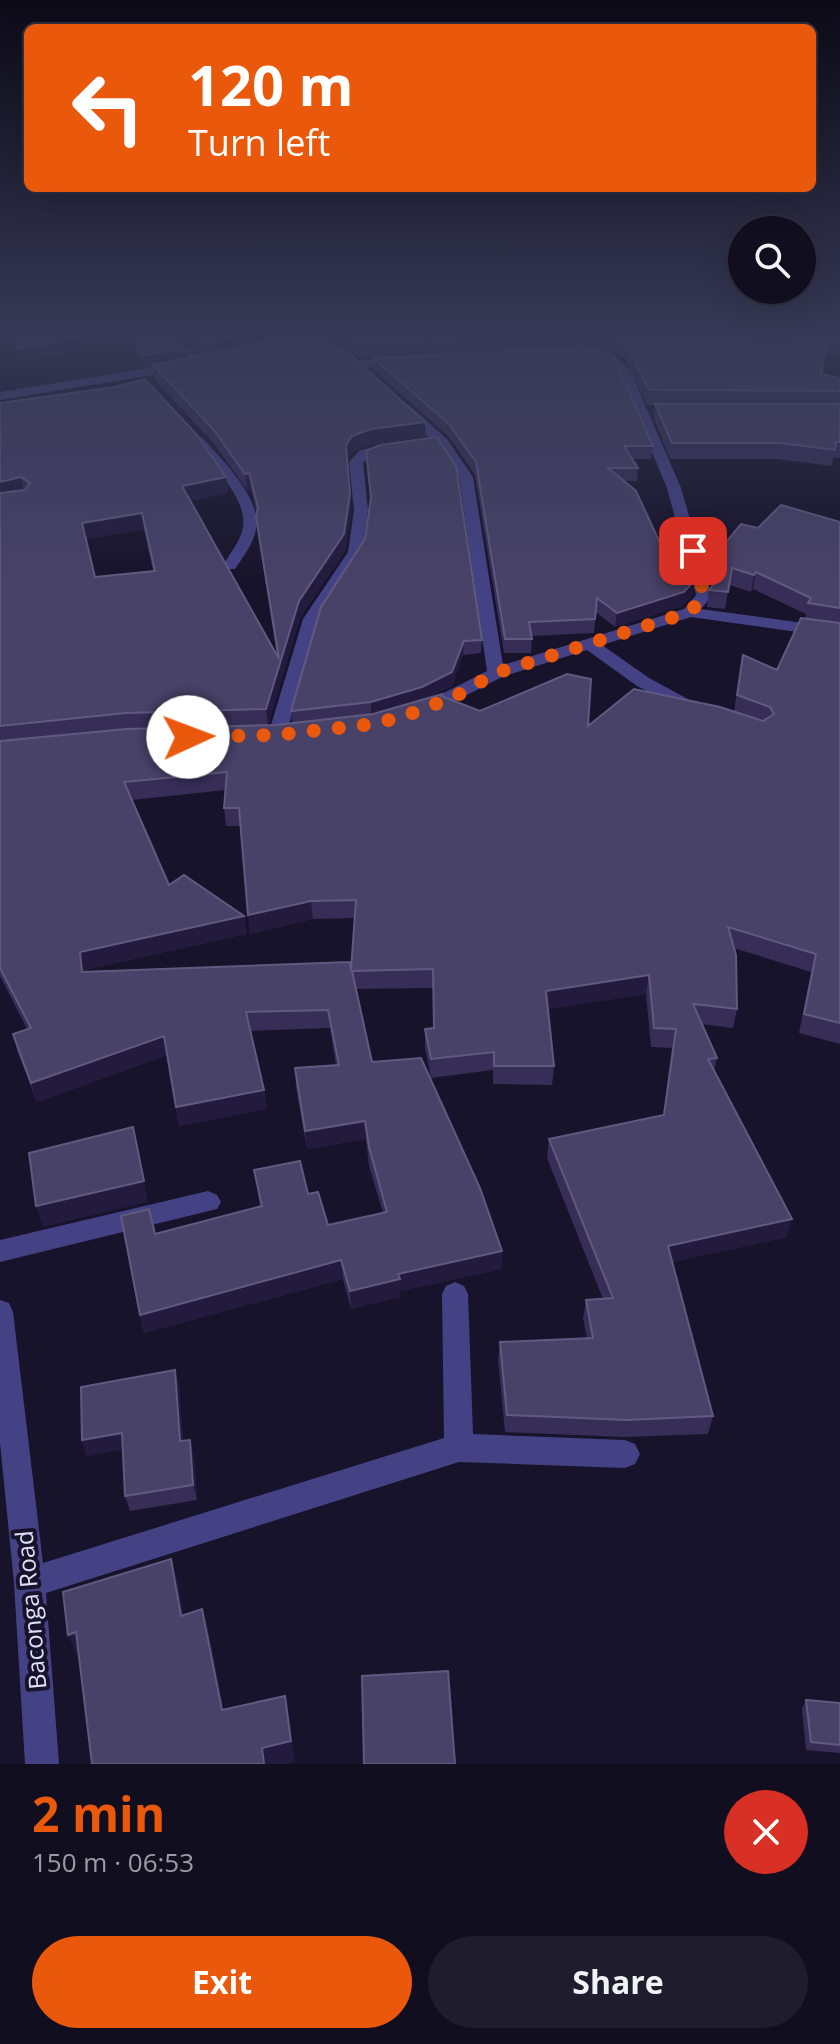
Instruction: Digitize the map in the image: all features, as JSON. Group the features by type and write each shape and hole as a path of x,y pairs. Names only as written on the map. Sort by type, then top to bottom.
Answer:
{"street":[{"path":"411,414 442,442 466,477 496,673"},
{"path":"648,414 689,534 704,596 690,612"},
{"path":"187,428 239,492 248,513 250,526 230,566"},
{"path":"425,445 442,442"},
{"path":"276,735 311,619 355,552 361,510 356,462 365,453 408,447"},
{"path":"405,716 456,696 496,673 690,612 840,633"},
{"path":"590,644 643,682 713,717"},
{"path":"0,1251 208,1202"},
{"path":"455,1294 459,1448"},
{"name":"Baconga Road","path":"0,1312 30,1583 42,1764"},
{"path":"30,1583 459,1448 625,1454"}],"building":[{"path":"0,414 178,414 197,435 226,477 182,486 279,659 256,517 258,507 249,473 245,474 199,414 417,414 425,422 371,429 352,436 346,445 350,494 344,534 299,601 266,709 126,713 0,726 0,493 25,490 30,483 21,477 0,482","holes":["142,513 155,571 95,577 82,523"]},
{"path":"438,414 639,414 653,446 624,446 638,468 608,468 636,491 673,571 691,568 695,580 684,592 617,613 597,598 595,619 529,622 532,639 505,639 476,462 449,424"},
{"path":"659,414 840,414 840,442 836,442 835,450 780,443 672,443"},
{"path":"437,437 456,466 482,640 464,641 452,672 422,687 371,702 291,711 321,607 365,539 371,497 366,451 380,445"},
{"path":"781,505 840,522 840,608 808,603 811,598 756,572 754,575 732,568 728,592 709,590 718,578 712,559 741,524 758,528"},
{"path":"801,618 840,623 840,1023 804,1014 816,954 728,927 736,955 737,1009 693,1004 717,1058 708,1059 792,1219 668,1246 713,1416 627,1420 507,1415 500,1342 593,1338 586,1300 613,1298 549,1139 664,1115 676,1029 654,1028 649,975 546,991 554,1066 494,1066 494,1052 431,1059 425,1029 434,1028 433,969 352,971 372,1062 421,1058 480,1188 502,1251 398,1274 400,1279 350,1291 341,1260 140,1315 121,1216 149,1209 155,1234 262,1206 254,1170 300,1161 308,1194 318,1192 328,1225 387,1212 365,1121 305,1131 295,1068 339,1065 328,1010 246,1012 264,1090 176,1107 164,1036 31,1083 13,1034 31,1028 0,968 0,741 126,729 276,725 373,714 442,694 480,711 567,674 591,679 588,726 634,689 720,707 763,721 774,714 770,707 737,695 743,655 777,670","holes":["227,772 224,808 239,808 248,915 311,901 356,900 351,970 350,962 82,972 80,952 244,916 184,875 169,885 124,782"]},
{"path":"133,1127 144,1181 36,1206 29,1153"},
{"path":"175,1370 180,1441 190,1440 193,1485 125,1496 122,1433 82,1440 81,1387"},
{"path":"171,1559 181,1616 202,1609 222,1710 285,1696 291,1741 262,1748 264,1764 92,1764 76,1632 68,1635 63,1592"},
{"path":"448,1671 455,1764 364,1764 362,1676"},
{"path":"806,1700 840,1703 840,1745 811,1742"}],"route":[{"path":"188,737 277,735 373,724 429,708 496,673 690,612 704,596 693,551"}]}
